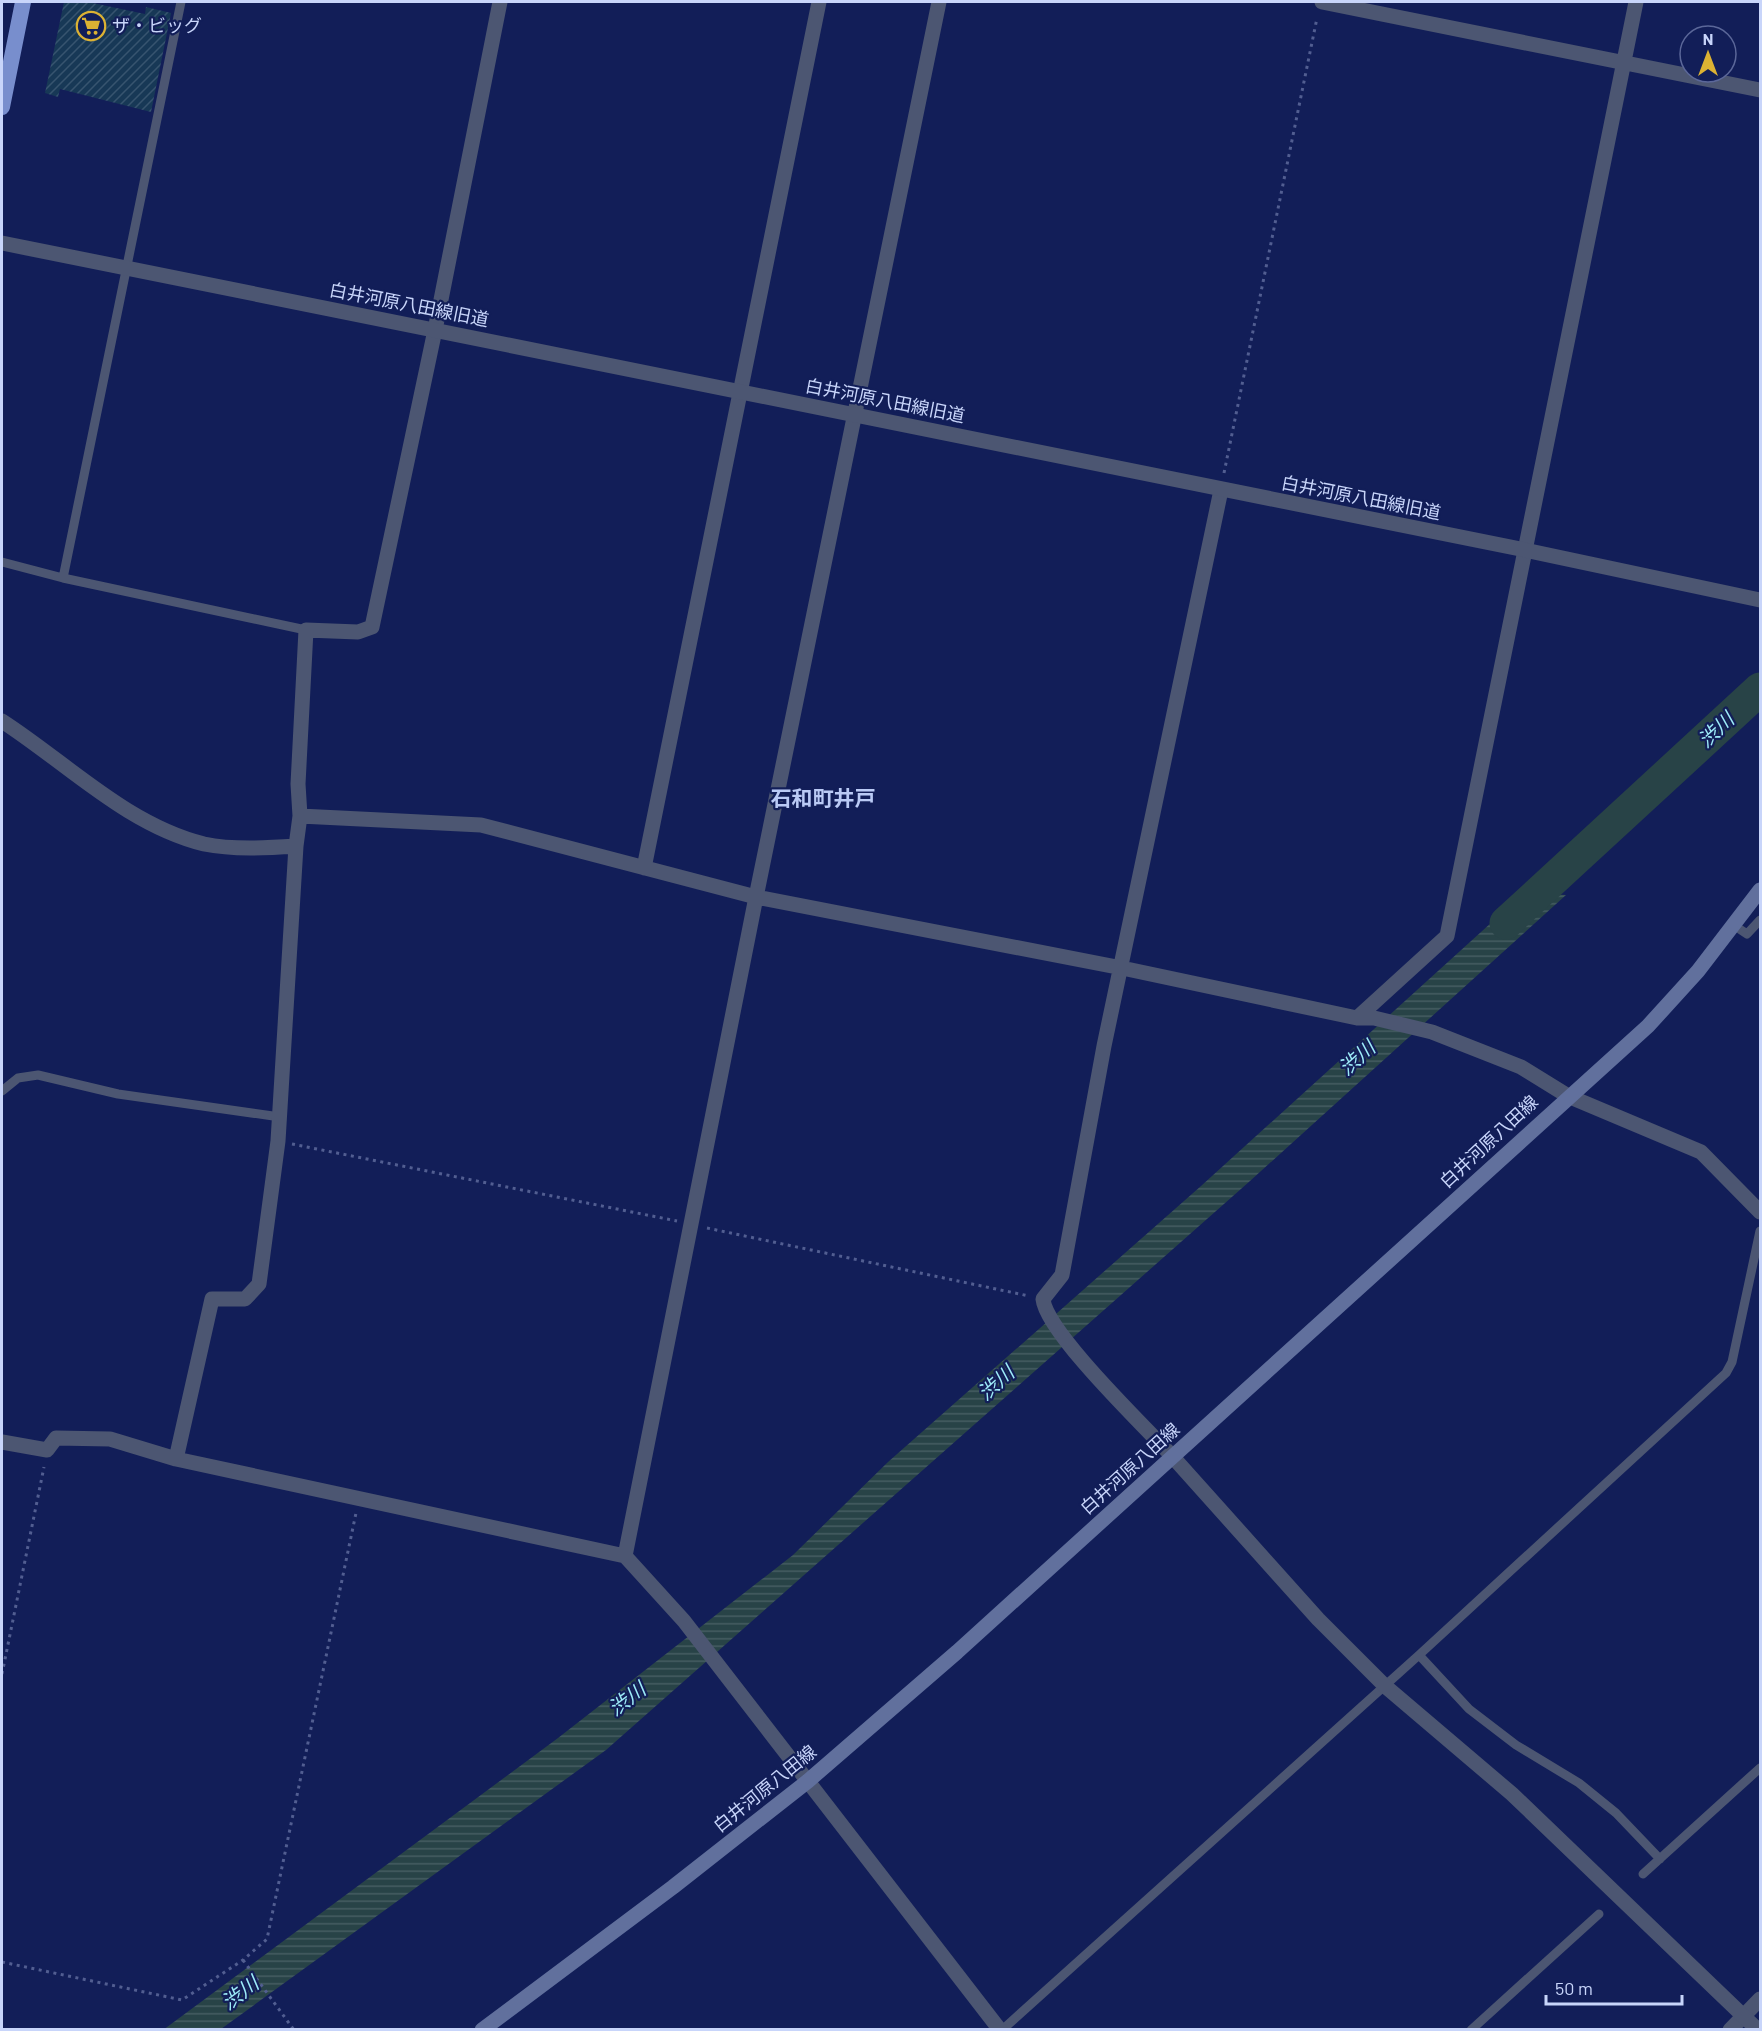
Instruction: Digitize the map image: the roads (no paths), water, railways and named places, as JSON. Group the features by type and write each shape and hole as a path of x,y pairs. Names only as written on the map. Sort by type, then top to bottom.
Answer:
{"highway":[{"path":"2,107 23,2"}],"main road":[{"name":"白井河原八田線","path":"482,2030 673,1887 808,1781 957,1652 1568,1096 1648,1026 1735,926 1761,890"}],"street":[{"path":"176,1459 212,1299 245,1299 259,1284 280,1117 296,846 300,816 298,784 306,630 358,632 372,627 435,330 500,2"},
{"path":"644,868 819,2"},
{"path":"625,1556 756,897 939,2"},
{"path":"1357,1018 1447,936 1636,2"},
{"path":"1320,7 1623,62 1761,90"},
{"name":"白井河原八田線旧道","path":"2,243 1525,550 1761,600"},
{"path":"1221,490 1104,1046 1062,1275 1043,1304 1079,1356 1318,1619 1385,1686 1512,1794 1758,2030"},
{"path":"2,721 114,801 186,838 207,844 296,846"},
{"path":"300,816 481,825 756,897 1122,968 1357,1018 1374,1018 1432,1032 1521,1066 1568,1096 1701,1152 1761,1212"},
{"path":"2,1442 47,1450 56,1438 78,1436 110,1439 176,1459 625,1556 684,1621 1001,2030"},
{"path":"1730,2030 1761,1999"}],"lane":[{"path":"63,578 182,2"},
{"path":"2,562 63,578 306,630"},
{"path":"1735,926 1747,934 1761,920"},
{"path":"2,1091 18,1078 38,1075 118,1094 280,1117"},
{"path":"1001,2030 1385,1686 1726,1373 1732,1362 1761,1231"},
{"path":"1419,1655 1469,1709 1516,1745 1579,1782 1616,1813 1660,1859"},
{"path":"1643,1874 1761,1768"},
{"path":"1470,2030 1599,1914"}],"water":[{"path":"1524,893 1566,895 1250,1181 606,1750 221,2029 163,2030 558,1738 793,1555 888,1462 1201,1186"}],"waterway":[{"name":"渋川","path":"1506,923 1760,689"}],"place":[{"name":"ザ・ビッグ","path":"91,26"}],"district":[{"name":"石和町井戸","path":"823,799"}]}
